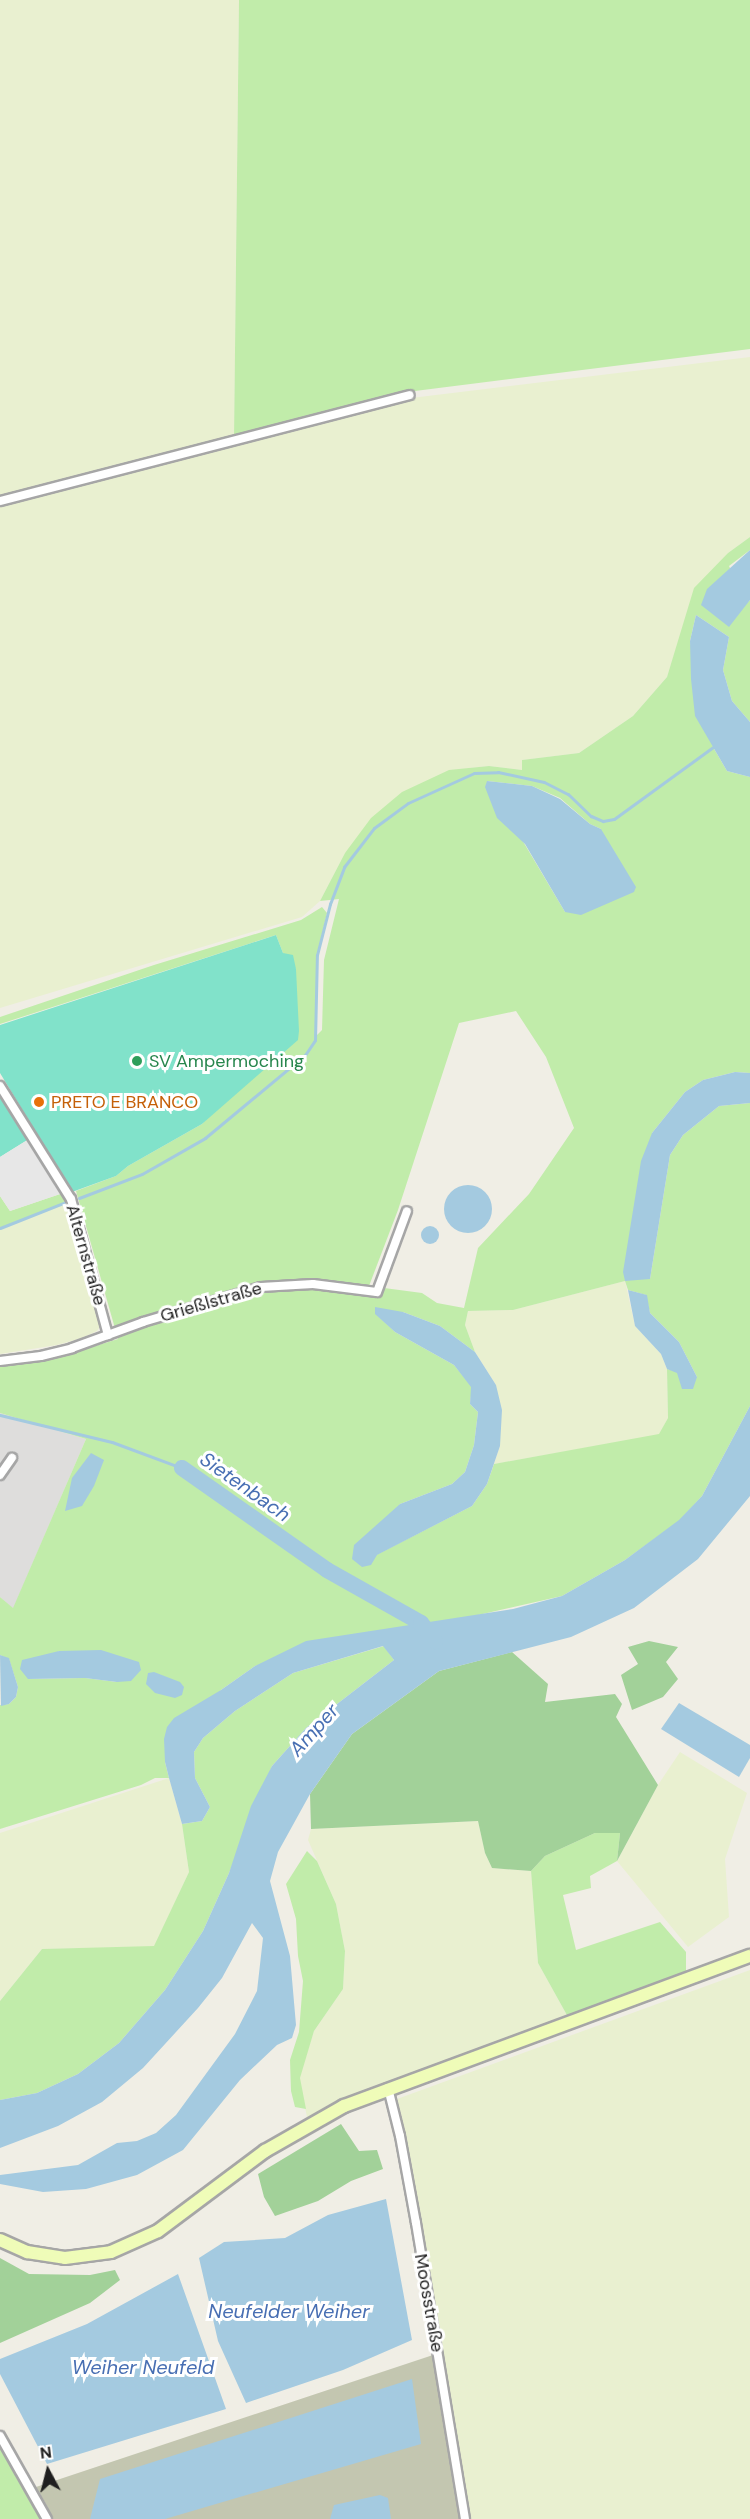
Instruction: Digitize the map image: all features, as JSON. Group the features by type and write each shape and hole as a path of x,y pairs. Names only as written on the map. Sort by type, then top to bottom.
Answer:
{"main road":[{"path":"0,2240 27,2252 65,2258 111,2252 140,2241 183,2215 265,2151 308,2124 388,2088 750,1956"}],"street":[{"path":"0,501 409,395"},
{"name":"Alternstraße","path":"0,1086 71,1199 108,1335"},
{"name":"Grießlstraße","path":"0,1361 41,1356 226,1296 274,1285 312,1284 377,1292 407,1211"},
{"path":"0,1476 12,1458"},
{"name":"Moosstraße","path":"388,2088 400,2136 416,2223 465,2519"},
{"path":"0,2436 47,2519"}],"shaded area":[{"path":"0,0 239,0 234,438 0,498"},
{"path":"750,357 750,537 728,553 681,634 667,677 633,716 579,753 522,760 522,770 489,766 470,768 345,853 320,901 302,917 0,1008 0,505 411,398"},
{"path":"29,1139 63,1193 10,1211 0,1196 0,1157"},
{"path":"67,1202 101,1311 101,1325 97,1331 82,1338 57,1345 0,1354 0,1228"},
{"path":"625,1281 635,1326 661,1354 667,1369 668,1418 659,1435 494,1464 500,1446 496,1385 475,1352 465,1325 468,1311 513,1310"},
{"path":"0,1413 86,1439 13,1609 0,1597"},
{"path":"680,1752 747,1793 725,1859 729,1917 688,1947 617,1861 658,1785"},
{"path":"169,1778 182,1824 189,1872 154,1947 42,1949 0,2001 0,1833"},
{"path":"478,1821 485,1853 492,1868 531,1871 538,1963 568,2017 388,2083 307,2117 299,2078 314,2031 343,1989 345,1951 336,1904 308,1840 311,1829"},
{"path":"750,1970 750,2519 469,2519 397,2099"},
{"path":"433,2355 460,2519 51,2519 47,2506 36,2487"}],"green space":[{"path":"239,0 750,0 750,349 407,392 234,438"},
{"path":"750,537 750,550 729,566 746,604 750,600 750,722 732,701 723,670 729,637 696,615 690,641 713,747 727,771 750,777 750,1073 735,1072 703,1080 685,1092 652,1133 650,1279 670,1155 683,1135 719,1106 750,1103 750,1406 702,1496 679,1521 625,1560 562,1596 255,1666 221,1690 165,1762 169,1778 155,1778 141,1785 0,1829 0,1705 9,1704 16,1697 18,1687 9,1659 0,1655 0,1597 13,1608 86,1439 0,1413 0,1366 50,1360 118,1339 76,1191 116,1176 128,1166 202,1124 214,1111 296,993 296,969 283,953 276,935 0,1024 0,1017 154,965 301,920 322,907 327,913 317,955 316,1036 322,1030 324,960 339,899 320,901 345,853 371,818 402,792 449,770 489,766 522,770 522,760 579,753 633,716 667,677 694,588 728,553","holes":["487,781 532,786 560,798 590,824 601,829 565,912","516,1011 546,1057 574,1128 529,1194 478,1248 464,1308 437,1303 422,1293 369,1286 398,1210 459,1023","625,1281 628,1290 646,1295 650,1313 679,1342 697,1377 667,1369 668,1418 659,1434 494,1464 487,1484 472,1506 376,1555 400,1504 452,1484 465,1472 474,1445 478,1412 470,1404 472,1387 454,1365 395,1332 376,1314 403,1312 440,1326 475,1352 465,1325 468,1311 513,1310","59,1651 117,1682 85,1678 28,1679"]},
{"name":"SV Ampermoching","path":"276,935 283,953 293,955 296,969 298,1040 202,1124 128,1166 116,1176 72,1192 0,1073 0,1025"},
{"path":"0,1094 29,1139 0,1157"},
{"path":"63,1193 66,1202 0,1228 0,1196 10,1211"},
{"path":"649,1641 678,1647 666,1662 678,1679 663,1697 632,1710 621,1675 638,1664 628,1647"},
{"path":"384,1646 394,1660 306,1728 272,1766 203,1931 165,1990 119,2043 78,2074 37,2093 0,2100 0,2001 42,1949 154,1946 189,1872 182,1824 202,1821 210,1807 195,1778 194,1752 203,1738 235,1711 293,1673"},
{"path":"512,1652 548,1684 545,1702 615,1694 622,1704 616,1717 658,1785 617,1861 620,1833 595,1833 545,1856 531,1871 492,1868 485,1853 478,1821 311,1829 310,1794 352,1734 439,1671"},
{"path":"595,1833 620,1833 617,1861 590,1876 591,1888 563,1895 576,1950 660,1922 686,1952 686,1977 568,2017 538,1963 531,1871 545,1856"},
{"path":"307,1851 317,1861 336,1904 345,1951 343,1989 314,2031 300,2078 306,2109 295,2107 291,2091 290,2060 299,2032 303,1981 298,1956 296,1919 286,1884"},
{"path":"341,2124 359,2151 377,2150 383,2169 351,2181 318,2201 275,2216 264,2197 258,2174"},
{"path":"0,2258 29,2274 90,2275 115,2270 120,2280 90,2303 0,2343"},
{"path":"0,2430 12,2460 44,2519 0,2519"}],"water":[{"path":"750,550 750,600 729,627 701,605 707,589"},
{"path":"696,615 729,637 723,670 732,701 750,722 750,777 727,771 695,716 690,641"},
{"path":"487,781 532,786 560,799 590,824 601,829 636,887 634,892 581,915 565,912 525,844 497,818 485,787"},
{"path":"735,1072 750,1073 750,1103 719,1106 683,1135 670,1155 650,1279 625,1281 623,1272 641,1161 652,1133 685,1092 703,1080"},
{"path":"463,1185 473,1185 488,1195 492,1209 491,1218 482,1229 473,1233 463,1233 448,1223 444,1214 444,1204 454,1189"},
{"path":"430,1226 436,1229 439,1235 436,1241 430,1244 424,1241 421,1235 424,1229"},
{"path":"628,1290 647,1295 650,1313 679,1342 697,1377 693,1389 682,1389 677,1373 667,1369 661,1354 635,1326"},
{"path":"375,1307 403,1312 440,1326 475,1352 496,1385 502,1410 500,1446 487,1484 472,1506 377,1555 371,1565 362,1567 352,1559 354,1545 400,1504 452,1484 465,1472 474,1445 478,1412 470,1404 471,1387 454,1365 395,1332 375,1314"},
{"name":"Amper","path":"750,1406 750,1496 698,1559 634,1608 571,1637 439,1671 352,1734 310,1794 278,1852 270,1881 290,1956 296,2025 292,2038 277,2045 240,2080 183,2150 137,2175 86,2189 43,2192 0,2184 0,2175 78,2165 117,2143 137,2141 156,2133 176,2115 235,2034 257,1991 263,1938 252,1923 222,1978 143,2068 102,2102 58,2126 0,2148 0,2100 37,2093 78,2074 119,2043 165,1990 203,1931 229,1873 251,1806 272,1766 306,1728 394,1660 383,1646 293,1673 235,1711 203,1738 194,1752 195,1778 210,1807 202,1821 182,1824 169,1778 165,1762 164,1739 167,1727 174,1718 221,1690 255,1666 306,1641 513,1609 562,1596 625,1560 679,1520 702,1496"},
{"path":"91,1453 104,1460 94,1486 82,1506 65,1511 72,1478"},
{"path":"101,1650 139,1662 141,1670 131,1681 117,1682 85,1678 28,1679 20,1669 22,1660 59,1651"},
{"path":"0,1655 9,1658 18,1687 16,1697 9,1704 1,1706"},
{"path":"154,1672 180,1682 184,1687 182,1695 175,1698 155,1693 146,1684 148,1673"},
{"path":"679,1703 750,1745 750,1758 739,1777 661,1729"},
{"name":"Neufelder Weiher","path":"386,2199 412,2340 343,2370 246,2403 218,2341 199,2258 224,2242 285,2238 328,2215"},
{"name":"Weiher Neufeld","path":"178,2274 226,2409 47,2464 0,2374 0,2359 87,2324"},
{"path":"412,2379 421,2444 165,2519 90,2519 100,2479"},
{"path":"380,2495 388,2498 391,2519 330,2519 334,2505"}],"waterway":[{"path":"79,1198 142,1174 205,1138 305,1055 315,1040 317,955 330,904 344,867 374,828 408,803 474,773 498,772 544,782 568,794 591,816 603,821 614,819 713,747"},
{"path":"0,1228 66,1202"},
{"name":"Sietenbach","path":"0,1415 112,1442 182,1468"},
{"name":"Sietenbach","path":"182,1468 327,1570 421,1623 435,1641"}],"place":[{"name":"SV Ampermoching","path":"137,1061"},
{"name":"PRETO E BRANCO","path":"39,1102"}]}
